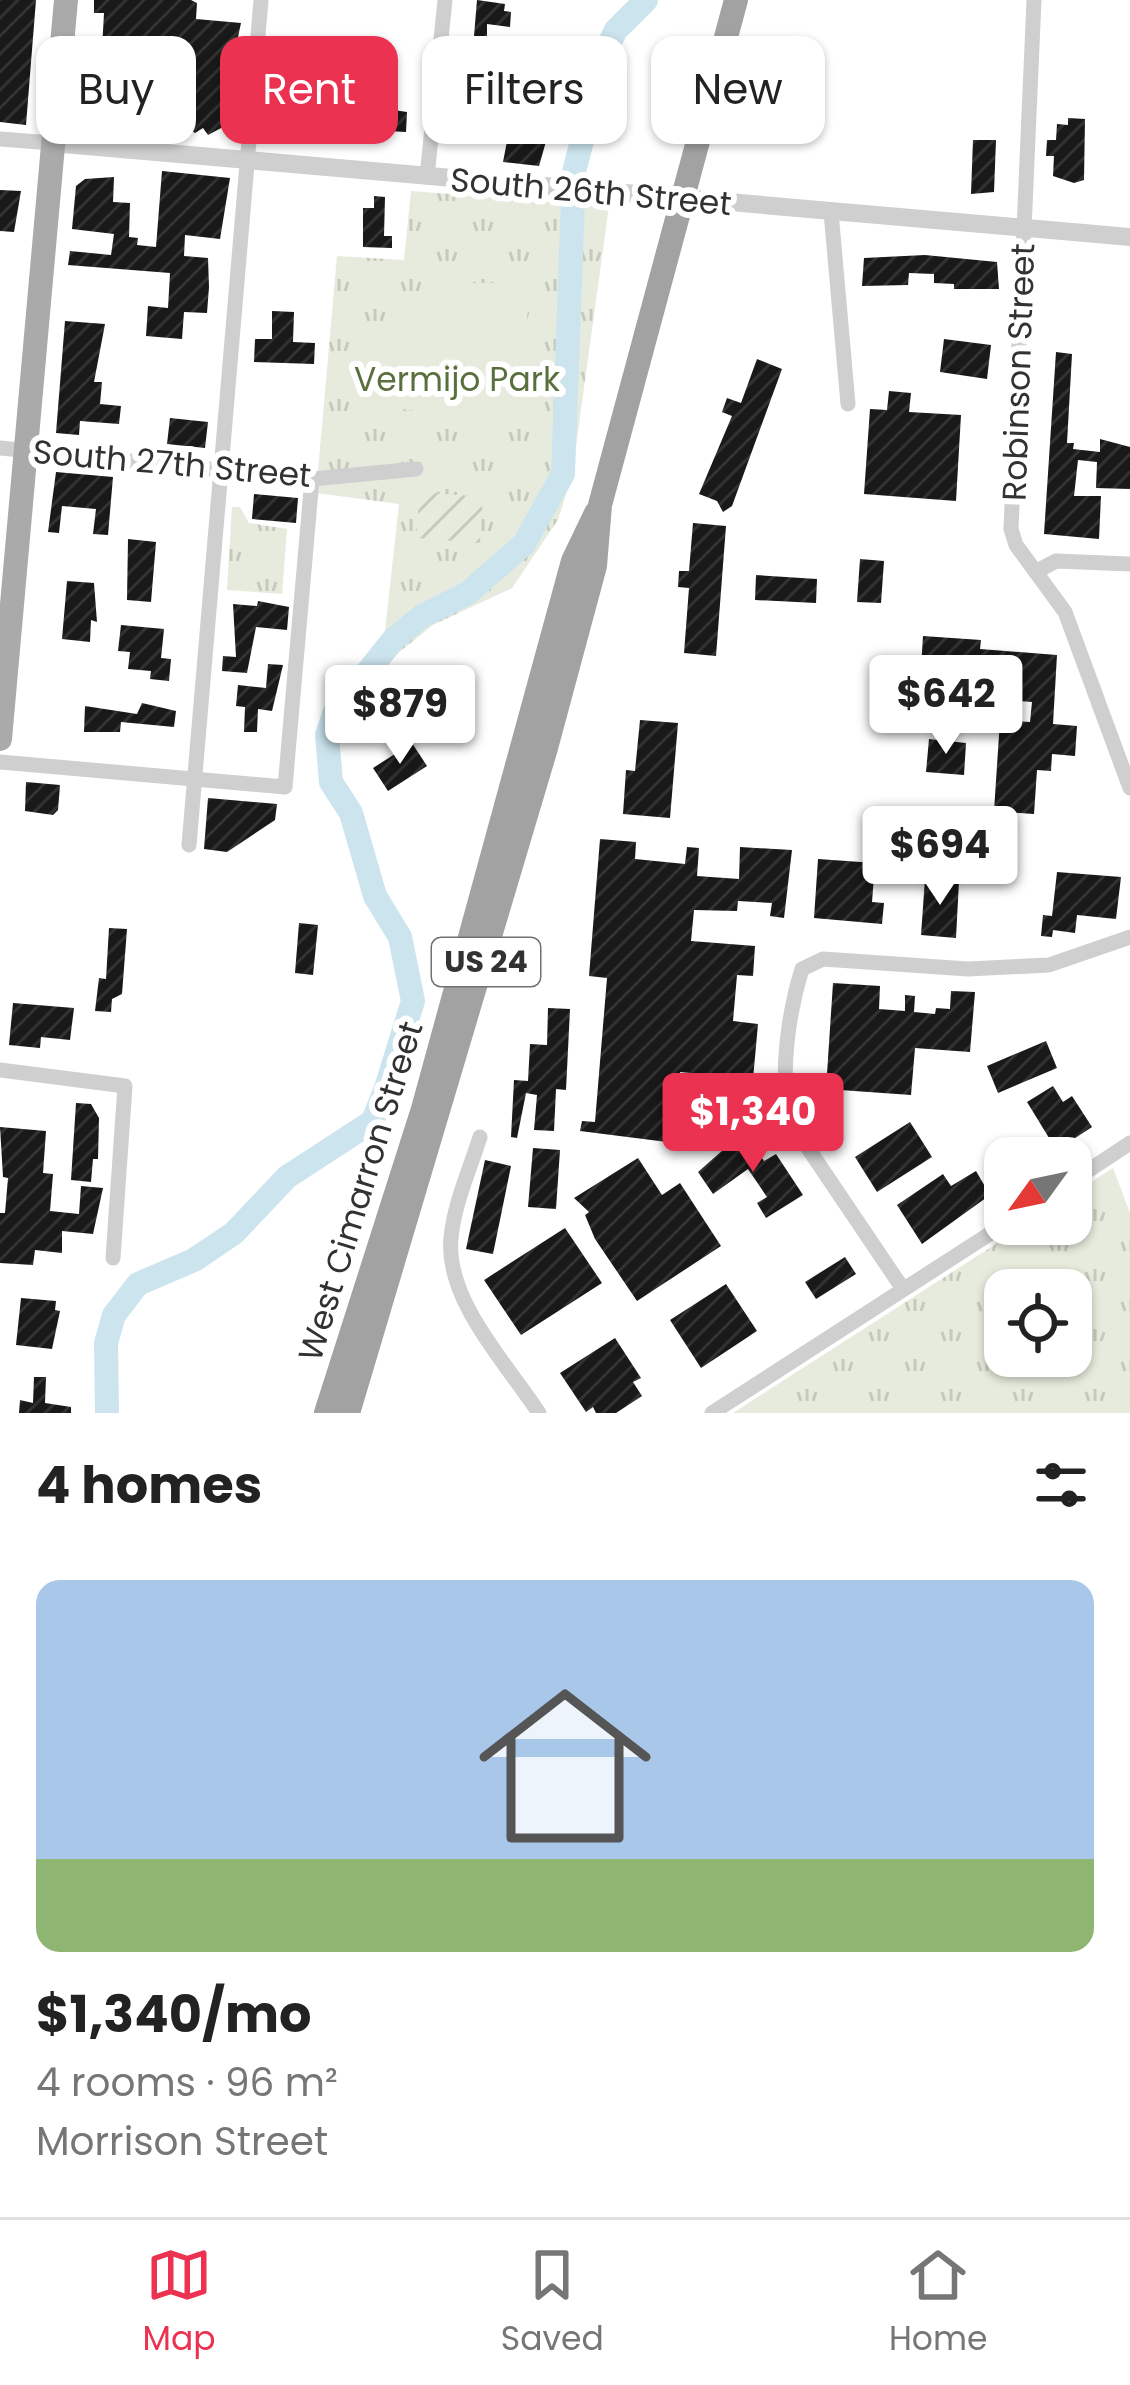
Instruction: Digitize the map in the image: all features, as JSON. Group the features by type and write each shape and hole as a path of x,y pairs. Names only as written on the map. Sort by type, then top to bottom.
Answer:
{"highway":[{"name":"West Cimarron Street","path":"348,1413 547,748 595,566 600,506 736,0"},
{"name":"West Cimarron Street","path":"326,1413 422,1109 573,561 600,506"}],"main road":[{"path":"62,36 66,0"},
{"path":"0,739 52,144"}],"street":[{"path":"189,845 261,0"},
{"path":"428,177 445,0"},
{"name":"Robinson Street","path":"1034,0 1011,529 1065,612 1130,788"},
{"path":"0,139 36,141"},
{"name":"South 26th Street","path":"74,144 1130,237"},
{"path":"831,212 848,404"},
{"name":"South 27th Street","path":"0,448 312,479 416,469"},
{"path":"0,762 285,787 312,479"},
{"path":"1036,571 1056,561 1130,564"},
{"path":"903,1289 789,1120 794,995 802,969 823,958 968,969 1049,965 1130,937"},
{"path":"0,1070 124,1085 112,1258"},
{"path":"480,1137 454,1220 452,1262 463,1296 539,1413"},
{"path":"1092,1168 1130,1143"},
{"path":"712,1413 984,1237"}],"green space":[{"name":"Vermijo Park","path":"411,191 609,206 572,475 558,520 512,588 433,625 381,667 399,504 316,493 337,256 404,260"},
{"path":"458,283 501,283 530,290 516,420 504,426 385,406 386,361 396,328 418,303"},
{"path":"420,492 483,497 480,543 416,538"},
{"path":"232,507 240,507 249,523 287,529 282,594 227,590"},
{"path":"1113,1168 1130,1213 1130,1413 733,1413 994,1245 1092,1245 1092,1182"}],"building":[{"path":"0,0 36,0 26,125 0,122"},
{"path":"94,0 191,0 197,3 196,19 241,23 238,36 220,36 220,129 208,135 203,128 196,132 196,36 103,36 104,13 94,13"},
{"path":"477,0 505,4 504,11 511,12 510,27 487,24 487,36 474,36"},
{"path":"398,111 407,112 406,132 398,132"},
{"path":"1068,118 1085,119 1084,180 1074,183 1053,176 1054,156 1046,156 1047,140 1056,140 1057,124 1068,125"},
{"path":"973,140 996,140 994,192 971,194"},
{"path":"506,144 545,144 539,166 503,162"},
{"path":"162,171 230,178 220,239 185,235 184,256 208,258 209,287 207,313 184,312 182,339 146,336 148,306 168,308 170,273 68,265 70,251 111,255 114,234 72,229 76,186 85,179 114,177 113,202 130,203 129,237 138,238 137,245 156,247"},
{"path":"0,190 21,191 14,232 0,231"},
{"path":"374,196 385,197 384,236 392,236 392,248 363,247 363,208 374,208"},
{"path":"925,255 997,262 999,289 954,289 954,284 934,283 934,274 909,273 908,285 862,286 864,258"},
{"path":"272,311 294,312 293,342 315,343 314,364 254,362 255,339 272,339"},
{"path":"65,321 105,324 94,382 102,382 100,404 121,406 119,424 80,421 79,435 56,433"},
{"path":"944,339 991,345 987,379 940,372"},
{"path":"1056,352 1072,354 1067,443 1074,443 1073,449 1100,452 1100,439 1130,447 1130,489 1096,488 1097,462 1078,460 1074,496 1101,496 1099,539 1044,534"},
{"path":"757,359 782,369 732,506 723,512 717,501 699,494 732,416 722,412 727,398 741,403"},
{"path":"889,391 911,393 909,412 961,415 956,501 864,494 870,409 887,410"},
{"path":"170,418 208,422 205,448 167,444"},
{"path":"56,472 113,477 108,535 93,534 96,509 62,506 59,533 48,532"},
{"path":"254,494 298,498 296,523 252,519"},
{"path":"693,523 726,526 716,656 684,653 689,588 678,587 679,571 689,571"},
{"path":"128,539 156,542 151,602 127,600"},
{"path":"860,559 884,561 881,603 857,602"},
{"path":"756,575 817,579 816,603 755,600"},
{"path":"67,581 94,583 97,622 91,620 90,642 62,639"},
{"path":"258,601 289,607 287,630 256,627 247,673 222,671 223,656 236,657 233,604 257,606"},
{"path":"121,625 164,629 161,658 171,659 169,681 150,679 151,671 128,669 130,652 118,651"},
{"path":"923,636 981,640 980,649 1057,655 1053,724 1077,726 1075,756 1052,754 1051,771 1037,770 1034,814 994,811 1000,720 1030,722 1032,702 996,699 995,710 981,709 982,689 920,684"},
{"path":"268,664 283,665 272,711 258,709 257,732 244,732 245,707 236,706 238,685 266,688"},
{"path":"142,703 176,711 174,727 121,722 120,732 84,732 85,706 137,714"},
{"path":"640,720 678,723 670,818 623,814 626,770 635,771"},
{"path":"929,739 966,743 964,775 926,772"},
{"path":"412,743 427,766 388,791 373,768"},
{"path":"26,782 60,785 58,810 53,815 25,811"},
{"path":"208,798 277,804 275,820 227,852 204,849"},
{"path":"600,839 636,842 635,859 685,864 687,847 699,848 697,876 739,879 740,847 792,850 784,918 770,916 772,903 738,901 737,911 694,910 691,941 755,946 753,976 737,975 733,1021 758,1024 753,1079 680,1072 677,1116 699,1118 697,1140 667,1142 580,1131 582,1121 595,1122 607,978 589,976"},
{"path":"818,859 875,863 872,902 884,903 882,924 814,918"},
{"path":"1057,872 1121,877 1116,919 1077,915 1075,933 1053,930 1052,937 1041,936 1043,915 1052,916"},
{"path":"925,879 959,881 956,938 921,935"},
{"path":"299,923 318,925 313,975 295,973"},
{"path":"109,928 127,929 122,994 112,999 111,1012 95,1011 99,978 106,979"},
{"path":"833,983 880,986 879,1009 905,1011 905,995 915,996 914,1012 935,1014 936,1008 950,1009 951,991 975,992 970,1052 915,1048 911,1095 826,1089"},
{"path":"13,1003 74,1008 70,1040 41,1037 40,1048 9,1045"},
{"path":"548,1008 570,1009 566,1090 556,1089 554,1131 534,1130 537,1095 526,1093 517,1138 511,1137 514,1080 528,1081 530,1044 547,1045"},
{"path":"1046,1041 1057,1068 998,1093 987,1066"},
{"path":"1053,1086 1063,1102 1072,1096 1092,1127 1077,1137 1048,1137 1027,1102"},
{"path":"76,1103 91,1104 99,1118 98,1159 93,1159 91,1182 71,1180"},
{"path":"910,1122 932,1157 877,1192 855,1157"},
{"path":"0,1127 46,1131 43,1173 53,1174 50,1211 79,1214 81,1186 103,1188 93,1234 62,1231 62,1253 35,1250 33,1265 0,1263 0,1213 5,1213 8,1178 3,1177"},
{"path":"749,1138 764,1161 776,1154 803,1195 766,1218 757,1203 767,1197 748,1169 713,1194 698,1172 733,1141 736,1146"},
{"path":"533,1148 560,1150 556,1209 528,1207"},
{"path":"638,1158 662,1195 680,1183 721,1246 637,1301 595,1239 585,1215 589,1212 574,1198"},
{"path":"485,1160 511,1166 493,1254 466,1249"},
{"path":"976,1171 984,1185 984,1199 922,1244 897,1205 943,1174 951,1186"},
{"path":"565,1228 602,1283 521,1335 484,1280"},
{"path":"845,1257 856,1274 816,1299 805,1282"},
{"path":"726,1284 757,1331 701,1368 670,1320"},
{"path":"21,1298 56,1301 55,1310 60,1311 52,1349 16,1345"},
{"path":"615,1338 641,1378 633,1382 642,1396 616,1413 596,1413 593,1407 586,1412 560,1373"},
{"path":"34,1377 46,1377 45,1403 71,1407 71,1413 19,1413 20,1400 33,1403"}],"waterway":[{"path":"107,1413 106,1343 114,1315 138,1284 194,1260 234,1233 287,1177 373,1121 386,1088 413,1001 400,937 375,896 351,813 331,782 327,735 334,714 393,640 422,616 468,593 524,544 563,474 574,172 604,54 616,30 646,0"}]}
